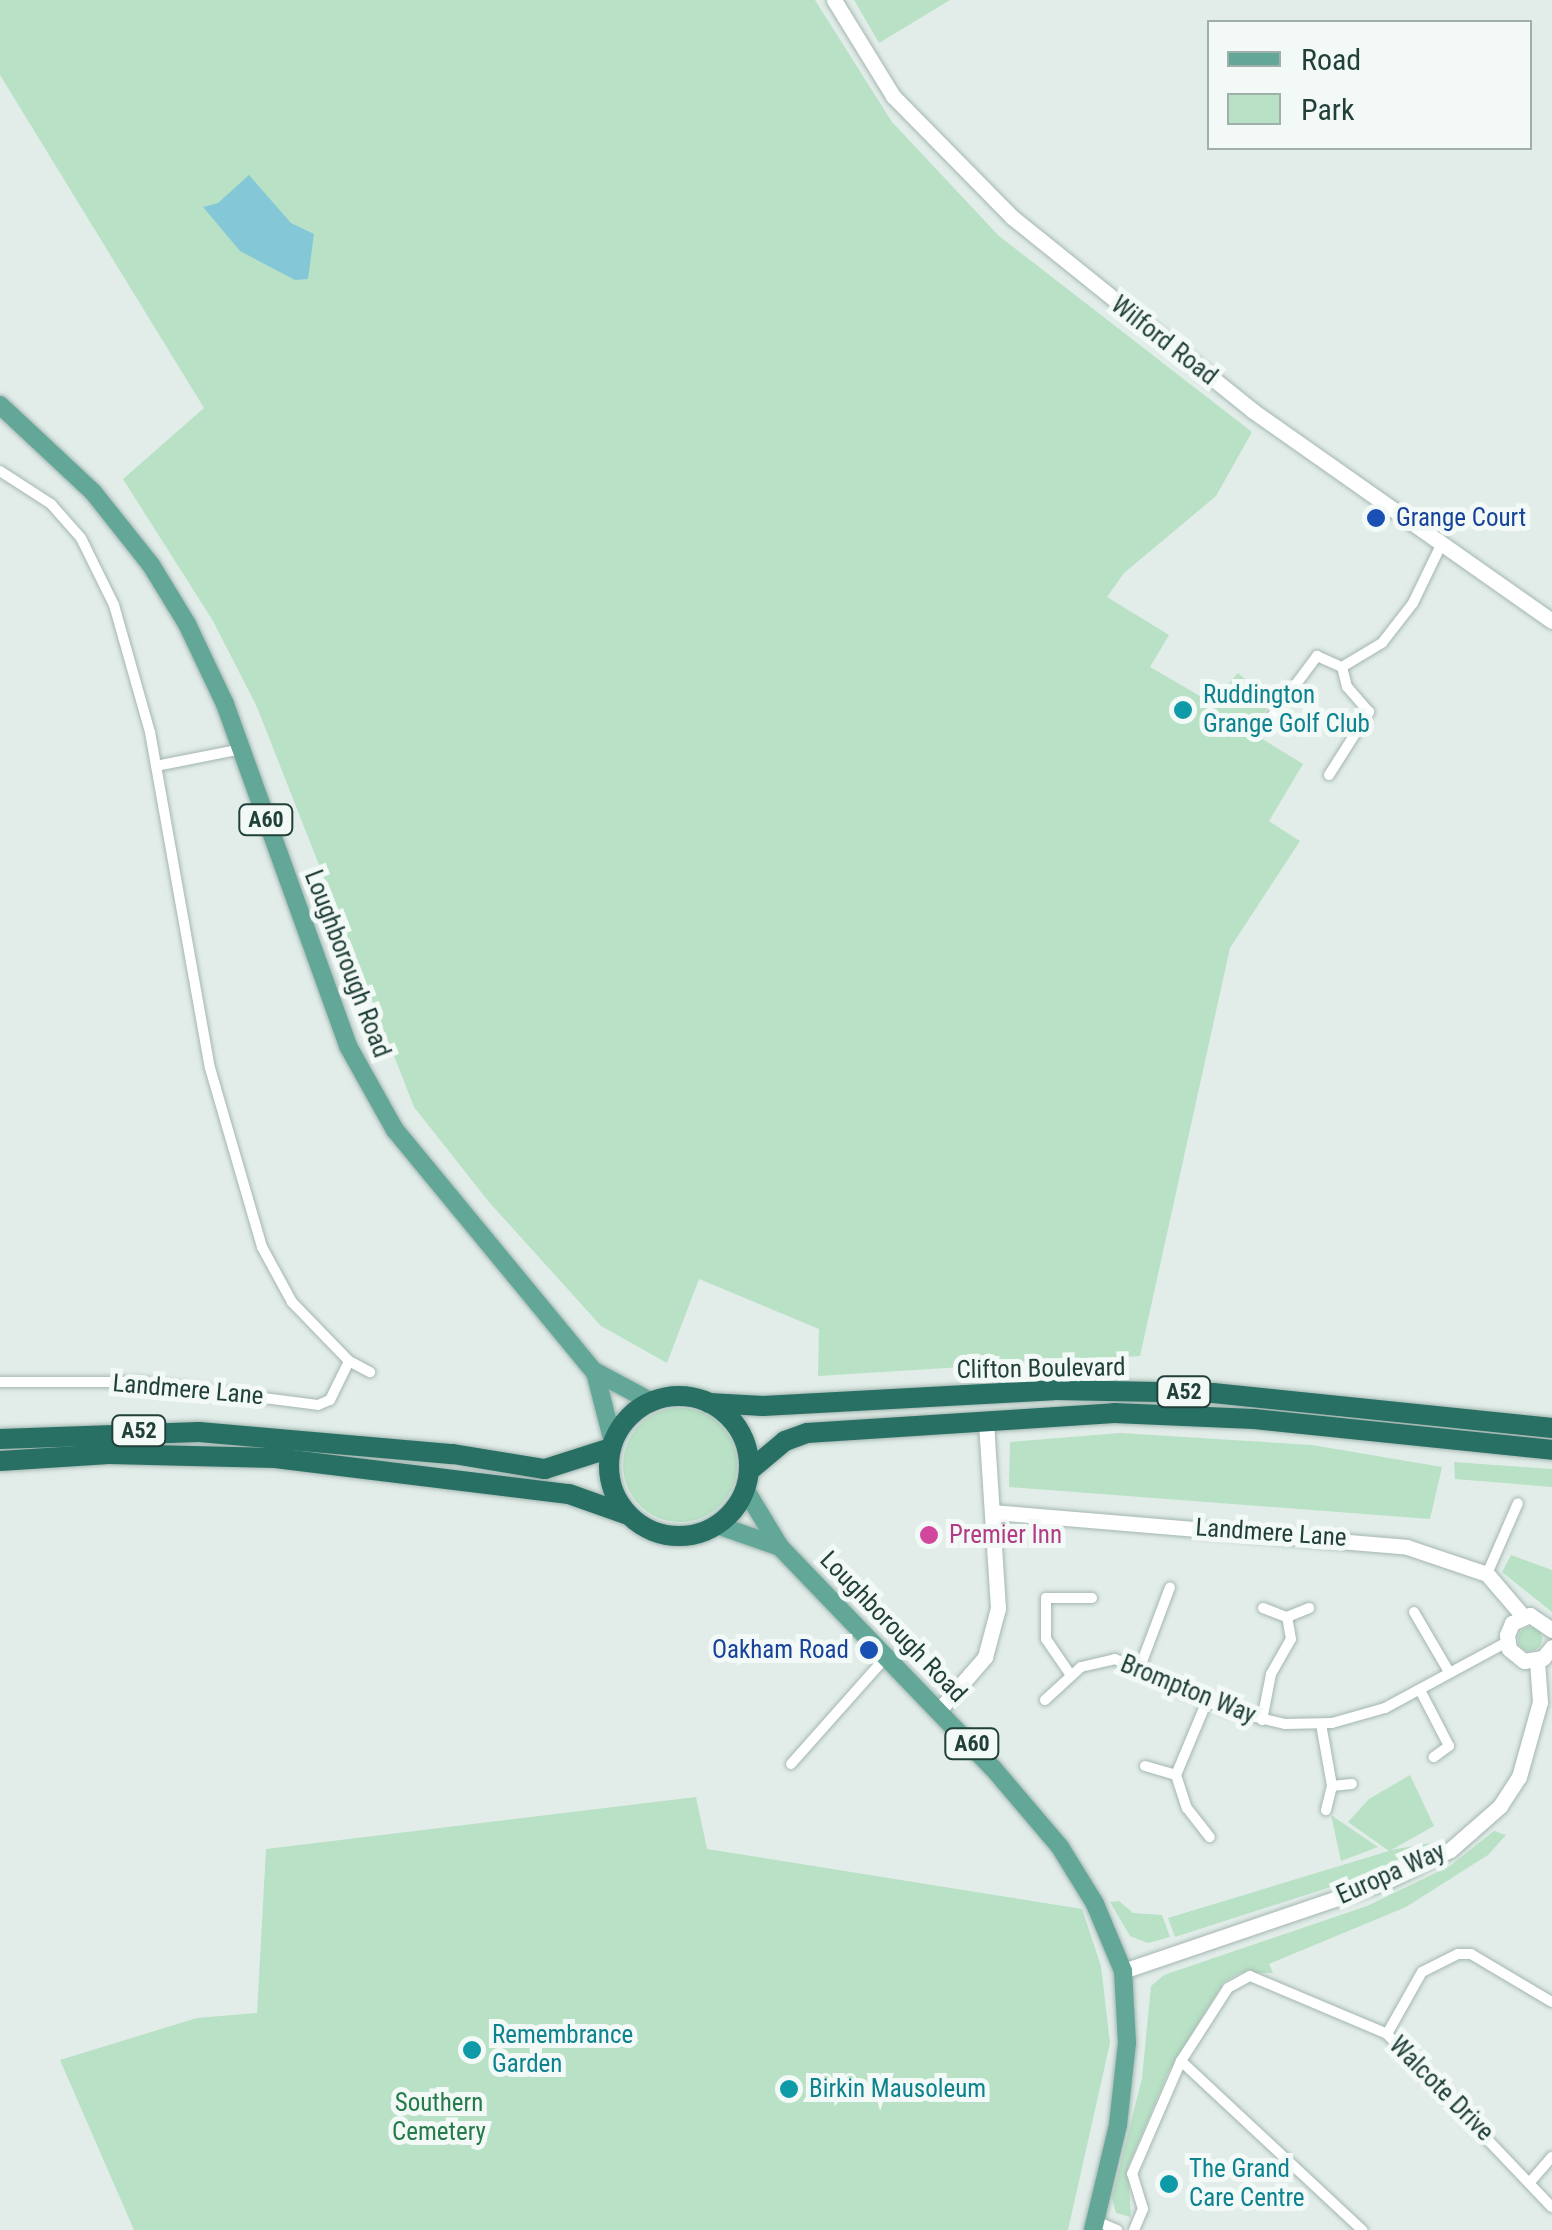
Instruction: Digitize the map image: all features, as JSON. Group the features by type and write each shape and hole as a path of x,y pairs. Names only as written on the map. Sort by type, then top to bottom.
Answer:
{"highway":[{"name":"Clifton Boulevard","path":"709,1403 762,1406 1054,1390 1213,1393 1552,1428"},
{"name":"A52","path":"0,1439 109,1431 218,1433 453,1454 544,1469 582,1463 612,1445 625,1422 652,1402 681,1396 709,1403"},
{"path":"709,1403 744,1438 747,1480"},
{"name":"Clifton Boulevard","path":"747,1480 785,1441 807,1433 1114,1413 1254,1419 1552,1450"},
{"path":"612,1445 611,1484 628,1514"},
{"name":"A52","path":"0,1461 109,1454 275,1458 570,1494 628,1514 671,1536 718,1525 747,1480"}],"main road":[{"name":"Loughborough Road","path":"0,404 93,492 152,565 206,662 242,749 324,989 371,1090 450,1204 594,1372 652,1402"},
{"name":"Loughborough Road","path":"594,1372 612,1445"},
{"name":"Loughborough Road","path":"747,1480 780,1547 940,1709 1060,1848 1095,1904 1123,1970 1124,2083 1094,2226"},
{"name":"Loughborough Road","path":"718,1525 780,1547"}],"street":[{"name":"Wilford Road","path":"834,0 893,96 998,204 1253,411 1552,622"},
{"path":"0,471 50,504 81,538 132,653 210,1068 267,1260 292,1302 349,1362 370,1372"},
{"path":"1342,667 1382,643 1413,603 1441,544"},
{"path":"1270,718 1308,662 1326,655 1342,667 1348,687 1369,712 1328,775"},
{"path":"156,766 242,749"},
{"name":"Landmere Lane","path":"0,1382 138,1382 318,1405 330,1400 349,1362"},
{"path":"940,1709 977,1668 994,1632 986,1420"},
{"path":"1487,1574 1518,1503"},
{"name":"Landmere Lane","path":"992,1512 1362,1539 1456,1559 1487,1574 1524,1616 1543,1619 1552,1630"},
{"path":"1140,1666 1170,1587"},
{"path":"1045,1700 1070,1674 1046,1639 1046,1598 1092,1598"},
{"path":"1263,1608 1287,1617 1309,1608"},
{"path":"1414,1612 1449,1672"},
{"path":"1524,1616 1512,1623 1507,1642 1518,1658 1537,1661 1552,1647"},
{"path":"1262,1720 1271,1674 1291,1639 1287,1617"},
{"name":"Brompton Way","path":"1070,1674 1096,1660 1140,1666 1206,1701 1262,1720 1321,1724 1385,1708 1507,1642"},
{"path":"790,1764 888,1655"},
{"name":"Europa Way","path":"1123,1970 1387,1882 1474,1831 1519,1777 1540,1702 1537,1661"},
{"path":"1420,1690 1449,1746 1434,1757"},
{"path":"1206,1701 1176,1774 1186,1808 1210,1837"},
{"path":"1321,1724 1332,1786 1326,1810"},
{"path":"1145,1766 1176,1774"},
{"path":"1332,1786 1352,1784"},
{"path":"1387,2034 1422,1972 1458,1954 1471,1954 1552,2002"},
{"name":"Walcote Drive","path":"1134,2230 1143,2209 1132,2174 1181,2061 1228,1988 1250,1976 1387,2034 1552,2207"},
{"path":"1181,2061 1362,2230"},
{"path":"1530,2182 1552,2157"},
{"path":"1094,2226 1117,2230"}],"green space":[{"name":"Ruddington Grange Golf Club","path":"0,0 815,0 892,122 999,236 1252,432 1216,496 1124,573 1107,597 1169,635 1150,667 1212,703 1238,673 1271,702 1251,732 1303,764 1269,821 1300,841 1230,948 1140,1356 818,1376 819,1329 699,1279 667,1363 601,1326 489,1202 414,1107 257,707 213,621 123,479 204,408 0,75"},
{"path":"854,0 950,0 879,43"},
{"path":"680,1408 712,1417 728,1433 737,1465 728,1497 712,1513 680,1522 648,1513 632,1497 623,1465 632,1433 648,1417"},
{"path":"1120,1433 1312,1445 1442,1467 1430,1519 1009,1487 1010,1442"},
{"path":"1454,1462 1552,1469 1552,1487 1455,1479"},
{"path":"1511,1555 1552,1570 1552,1612 1502,1572"},
{"path":"1530,1627 1539,1630 1539,1648 1530,1651 1521,1648 1518,1639 1521,1630"},
{"path":"1410,1775 1434,1826 1391,1850 1431,1843 1368,1875 1175,1937 1168,1918 1389,1851 1348,1822 1369,1799"},
{"name":"Southern Cemetery","path":"696,1797 707,1849 1082,1909 1101,1966 1110,2043 1068,2230 134,2230 60,2060 197,2018 257,2013 266,1849"},
{"path":"1331,1815 1378,1847 1341,1861"},
{"path":"1494,1831 1506,1835 1488,1855 1406,1907 1269,1964 1273,1973 1240,1973 1224,1982 1168,2073 1128,2167 1131,2217 1116,2213 1112,2198 1142,2078 1151,1986 1164,1975 1367,1906 1450,1866"},
{"path":"1119,1901 1133,1913 1162,1915 1170,1937 1148,1943 1130,1936 1110,1902"}],"water":[{"path":"249,175 291,223 314,234 308,279 295,280 240,251 203,207 218,203"}],"place":[{"name":"Grange Court","path":"1376,518"},
{"name":"Ruddington Grange Golf Club","path":"1183,710"},
{"name":"Premier Inn","path":"929,1535"},
{"name":"Oakham Road","path":"869,1650"},
{"name":"Remembrance Garden","path":"472,2050"},
{"name":"Birkin Mausoleum","path":"789,2089"},
{"name":"The Grand Care Centre","path":"1169,2184"}]}
